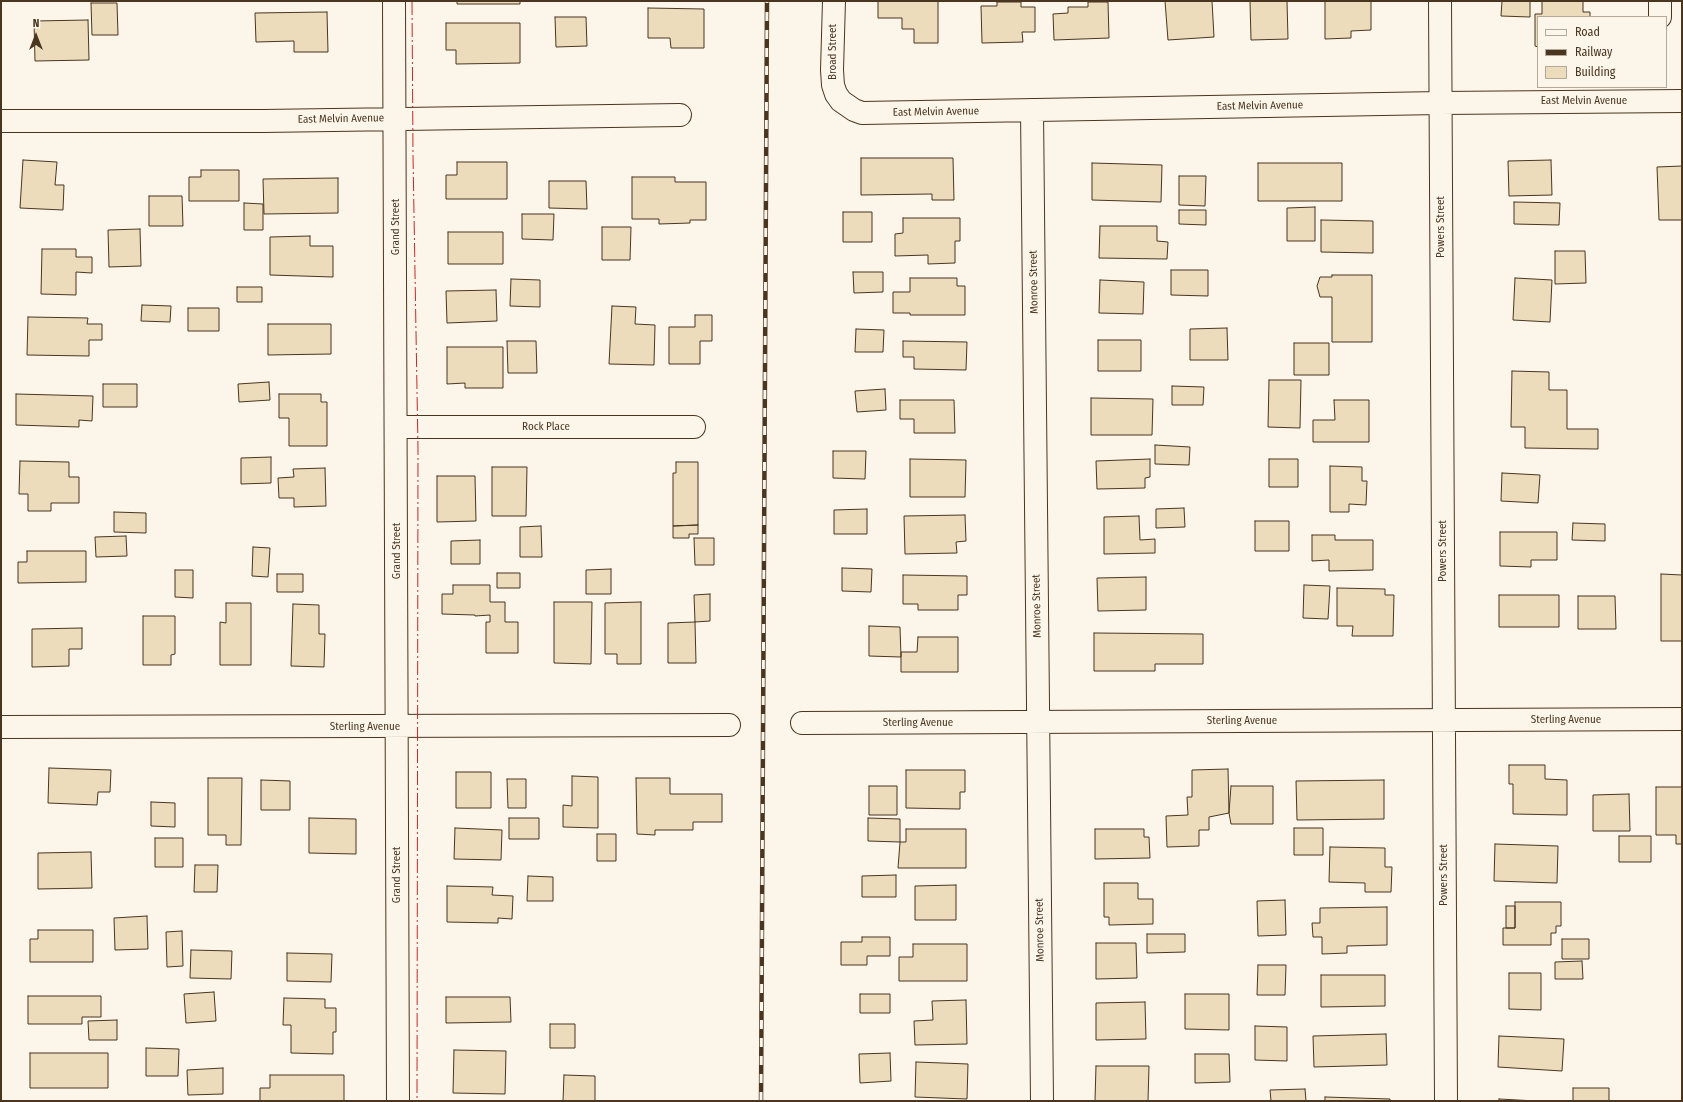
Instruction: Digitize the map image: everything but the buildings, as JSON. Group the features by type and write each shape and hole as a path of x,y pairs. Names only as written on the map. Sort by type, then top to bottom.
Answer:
{"street":[{"name":"Grand Street","path":"394,1 397,427 398,1101"},
{"name":"Broad Street","path":"834,1 833,85 836,94 841,101"},
{"name":"Powers Street","path":"1440,1 1446,1101"},
{"path":"1660,1 1660,16"},
{"name":"East Melvin Avenue","path":"841,101 854,110 870,113 1440,103 1668,96"},
{"name":"Monroe Street","path":"1032,110 1042,1101"},
{"name":"East Melvin Avenue","path":"1,121 263,121 680,115"},
{"name":"Rock Place","path":"397,427 694,427"},
{"name":"Sterling Avenue","path":"802,723 1682,719"},
{"name":"Sterling Avenue","path":"1,727 729,725"}],"railway":[{"path":"761,1101 767,1"}],"power":[{"path":"412,1 418,449 417,1101"}]}
